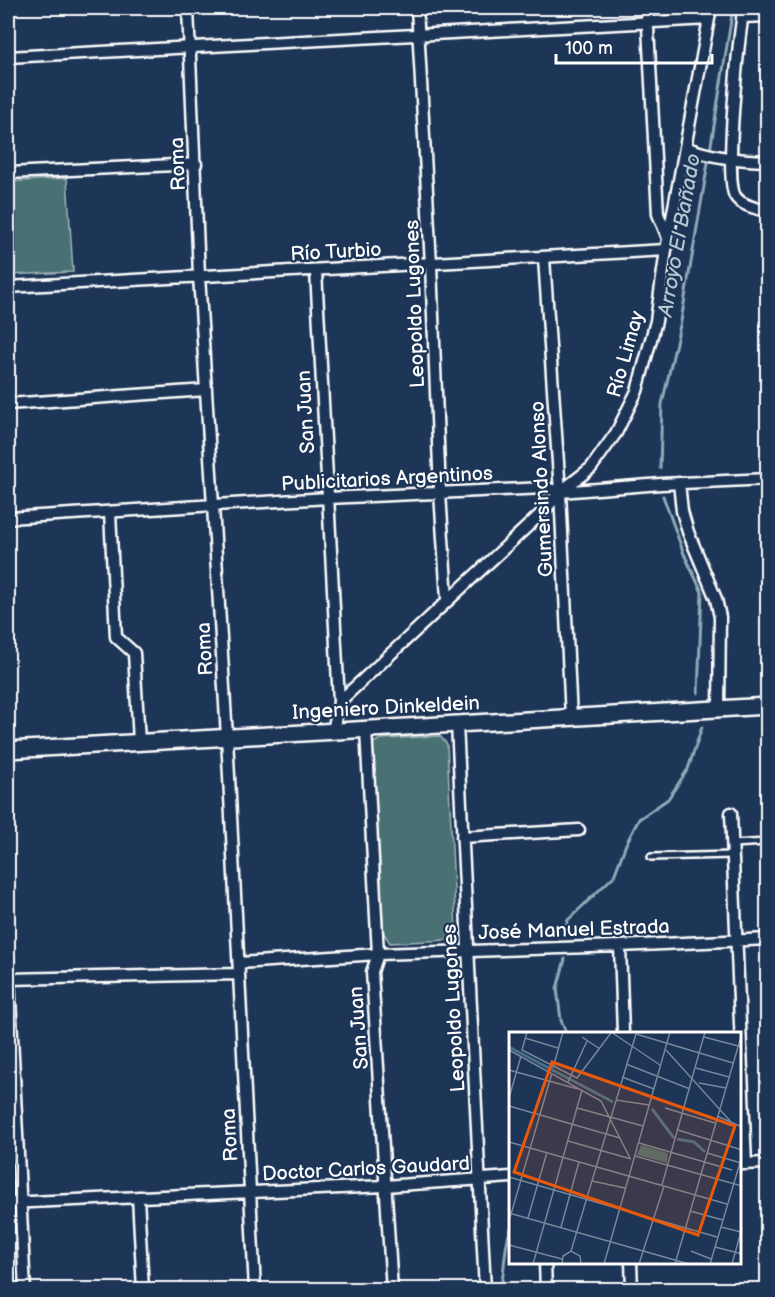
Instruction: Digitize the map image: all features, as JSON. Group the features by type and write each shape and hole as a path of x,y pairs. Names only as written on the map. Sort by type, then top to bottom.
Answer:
{"main road":[{"name":"Ingeniero Dinkeldein","path":"8,750 768,706"}],"street":[{"name":"Roma","path":"188,8 199,275 227,737 255,1290"},
{"name":"Leopoldo Lugones","path":"417,8 447,599"},
{"path":"647,8 658,213 668,238"},
{"name":"Río Limay","path":"339,702 544,511 561,492 591,468 616,433 637,391 656,321 668,238 711,8"},
{"path":"768,16 743,12 735,65 732,160 733,194 740,203 768,212"},
{"path":"8,57 709,20"},
{"path":"685,147 732,160 768,161"},
{"path":"8,173 196,164"},
{"name":"Río Turbio","path":"8,287 666,250"},
{"name":"Gumersindo Alonso","path":"544,258 561,492 571,718"},
{"name":"San Juan","path":"316,271 339,702 333,731"},
{"path":"8,404 206,390"},
{"name":"Publicitarios Argentinos","path":"8,518 328,498 546,488 561,492 768,479"},
{"path":"679,483 682,511 688,532 716,598 720,617 719,709"},
{"path":"110,512 116,637 134,653 139,742"},
{"name":"Leopoldo Lugones","path":"457,724 485,1290"},
{"name":"San Juan","path":"366,729 378,954 372,972 392,1290"},
{"path":"731,813 739,1032"},
{"path":"462,837 579,830"},
{"name":"José Manuel Estrada","path":"8,979 239,969 378,954 768,939"},
{"path":"620,946 623,1032"},
{"path":"8,958 25,1290"},
{"path":"742,1127 743,1164 768,1163"},
{"name":"Doctor Carlos Gaudard","path":"8,1203 386,1186 509,1177"},
{"path":"138,1197 143,1290"},
{"path":"545,1264 546,1290"},
{"path":"631,1264 632,1290"}],"lane":[{"path":"732,843 768,842"},
{"path":"651,857 733,855"}],"green space":[{"path":"67,178 73,272 8,275 8,182"},
{"path":"440,736 447,744 456,931 447,940 390,943 383,932 373,743 381,739"}],"waterway":[{"name":"Arroyo El Bañado","path":"710,151 733,8"},
{"name":"Arroyo El Bañado","path":"660,468 662,404 681,321 709,157"},
{"name":"Arroyo El Bañado","path":"663,496 684,554 702,592 698,693"},
{"name":"Arroyo El Bañado","path":"564,935 568,920 614,876 626,844 639,819 668,799 688,769 702,727"},
{"name":"Arroyo El Bañado","path":"565,959 557,989 561,1020 566,1032"},
{"name":"Arroyo El Bañado","path":"500,1290 509,1236"}]}
